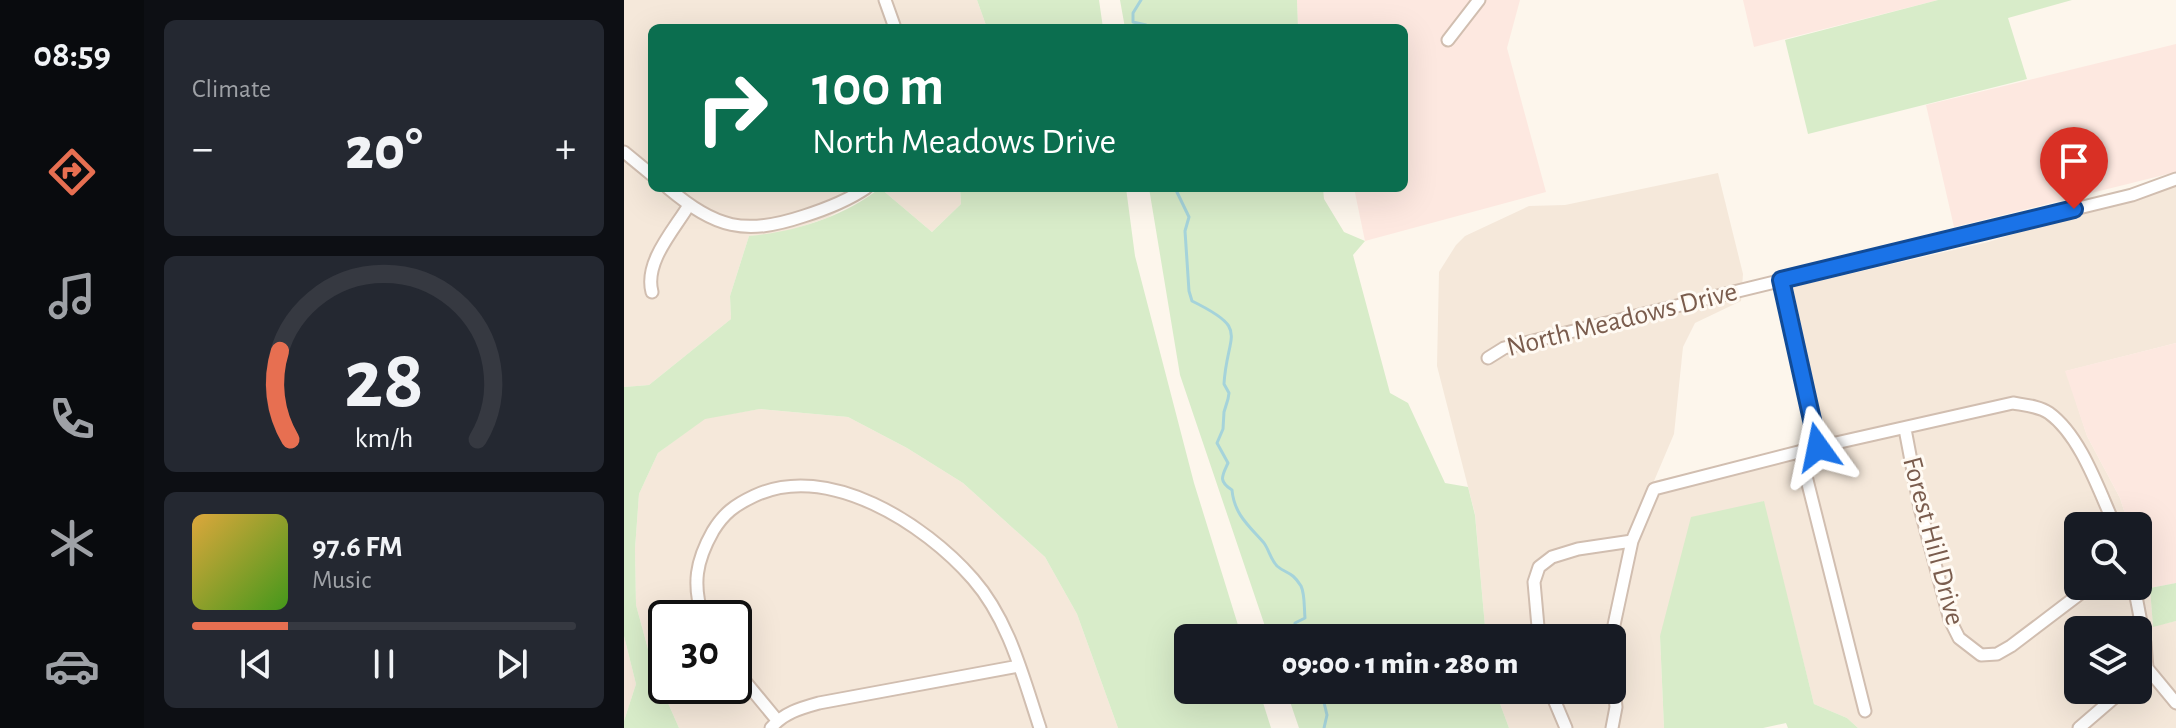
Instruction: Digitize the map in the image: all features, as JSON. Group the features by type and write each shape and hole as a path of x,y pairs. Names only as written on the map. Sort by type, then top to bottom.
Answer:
{"street":[{"path":"885,0 894,24"},
{"path":"1448,40 1479,0"},
{"path":"624,152 648,172"},
{"name":"North Meadows Drive","path":"1488,358 1504,348 2132,195 2176,179"},
{"path":"673,192 709,217 731,225 761,227 824,210 858,192"},
{"path":"652,292 649,282 652,269 689,205"},
{"path":"1781,280 1818,447"},
{"path":"1612,728 1616,707 1614,625 1632,541 1654,489 1818,447 2013,403 2048,412 2071,436 2108,512"},
{"name":"Forest Hill Drive","path":"1905,429 1920,508 1945,605 1959,638 1981,655 1997,654 2072,600"},
{"path":"1800,452 1865,711"},
{"path":"698,600 696,580 700,556 721,516 764,491 786,486 813,486 847,493 915,528 972,578 990,600 1002,622 1040,728"},
{"path":"1538,624 1534,582 1539,567 1552,557 1578,549 1632,541"},
{"path":"752,693 774,724 799,709 819,703 1019,666"},
{"path":"2152,681 2176,703"},
{"path":"1556,704 1566,728"},
{"path":"2079,728 2107,704"}],"shaded area":[{"path":"624,0 977,0 986,24 648,24 648,192 873,192 827,218 779,234 749,236 730,296 731,319 649,385 624,387"},
{"path":"1297,0 1520,0 1507,48 1546,192 1365,241 1355,192 1408,192 1408,24 1298,24"},
{"path":"1743,0 1938,0 1754,47"},
{"path":"2176,44 2176,172 1954,227 1926,105"},
{"path":"1718,173 1743,274 1741,301 1695,323 1683,347 1674,434 1654,481 1825,441 1793,287 1988,242 2176,185 2176,343 2066,371 2087,436 2124,512 2064,512 2064,600 2151,600 2153,626 2176,621 2176,728 1858,728 1847,718 1814,704 1763,501 1660,636 1664,728 1509,728 1500,704 1626,704 1626,624 1485,624 1475,514 1437,366 1439,272 1465,236 1529,206 1565,205"},
{"path":"885,192 960,192 961,204 932,232"},
{"path":"2176,343 2176,583 2152,588 2152,512 2124,512 2087,436 2065,371"},
{"path":"760,409 848,417 907,448 963,483 1045,557 1077,614 1118,728 679,728 668,704 752,704 752,600 648,600 648,649 636,605 635,549 639,494 658,453 705,418"},
{"path":"624,636 636,684 624,721"}],"green space":[{"path":"977,0 1099,0 1102,24 986,24"},
{"path":"1120,0 1297,0 1298,24 1124,24"},
{"path":"1938,0 2072,0 2008,18 2027,79 1808,134 1785,40"},
{"path":"874,192 885,192 932,232 961,204 960,192 1127,192 1135,256 1194,483 1238,624 1174,624 1174,704 1263,704 1271,728 1118,728 1077,614 1045,557 963,483 907,448 848,417 760,409 705,419 658,453 639,494 635,549 636,605 648,649 648,704 668,704 679,728 624,728 636,684 624,636 624,387 649,385 731,319 730,296 749,236 783,231 851,207"},
{"path":"1150,192 1323,192 1324,199 1344,232 1365,241 1353,255 1390,393 1408,403 1445,483 1468,487 1475,515 1485,624 1264,624 1180,375"},
{"path":"1764,501 1814,704 1847,718 1858,728 1788,728 1786,723 1763,728 1664,728 1660,636 1691,517"},
{"path":"2176,583 2176,621 2153,627 2152,588"},
{"path":"1291,704 1500,704 1509,728 1299,728"}],"waterway":[{"path":"1141,0 1133,13 1133,22 1142,24"},
{"path":"1177,192 1189,217 1185,231 1192,301 1222,319 1229,326 1231,334 1224,384 1229,393 1223,429 1217,443 1228,463 1223,481 1232,490 1239,513 1264,543 1275,564 1301,586 1305,618 1295,624"},
{"path":"1324,704 1327,715 1324,728"}],"route":[{"path":"1818,447 1781,280 2074,209"}]}
